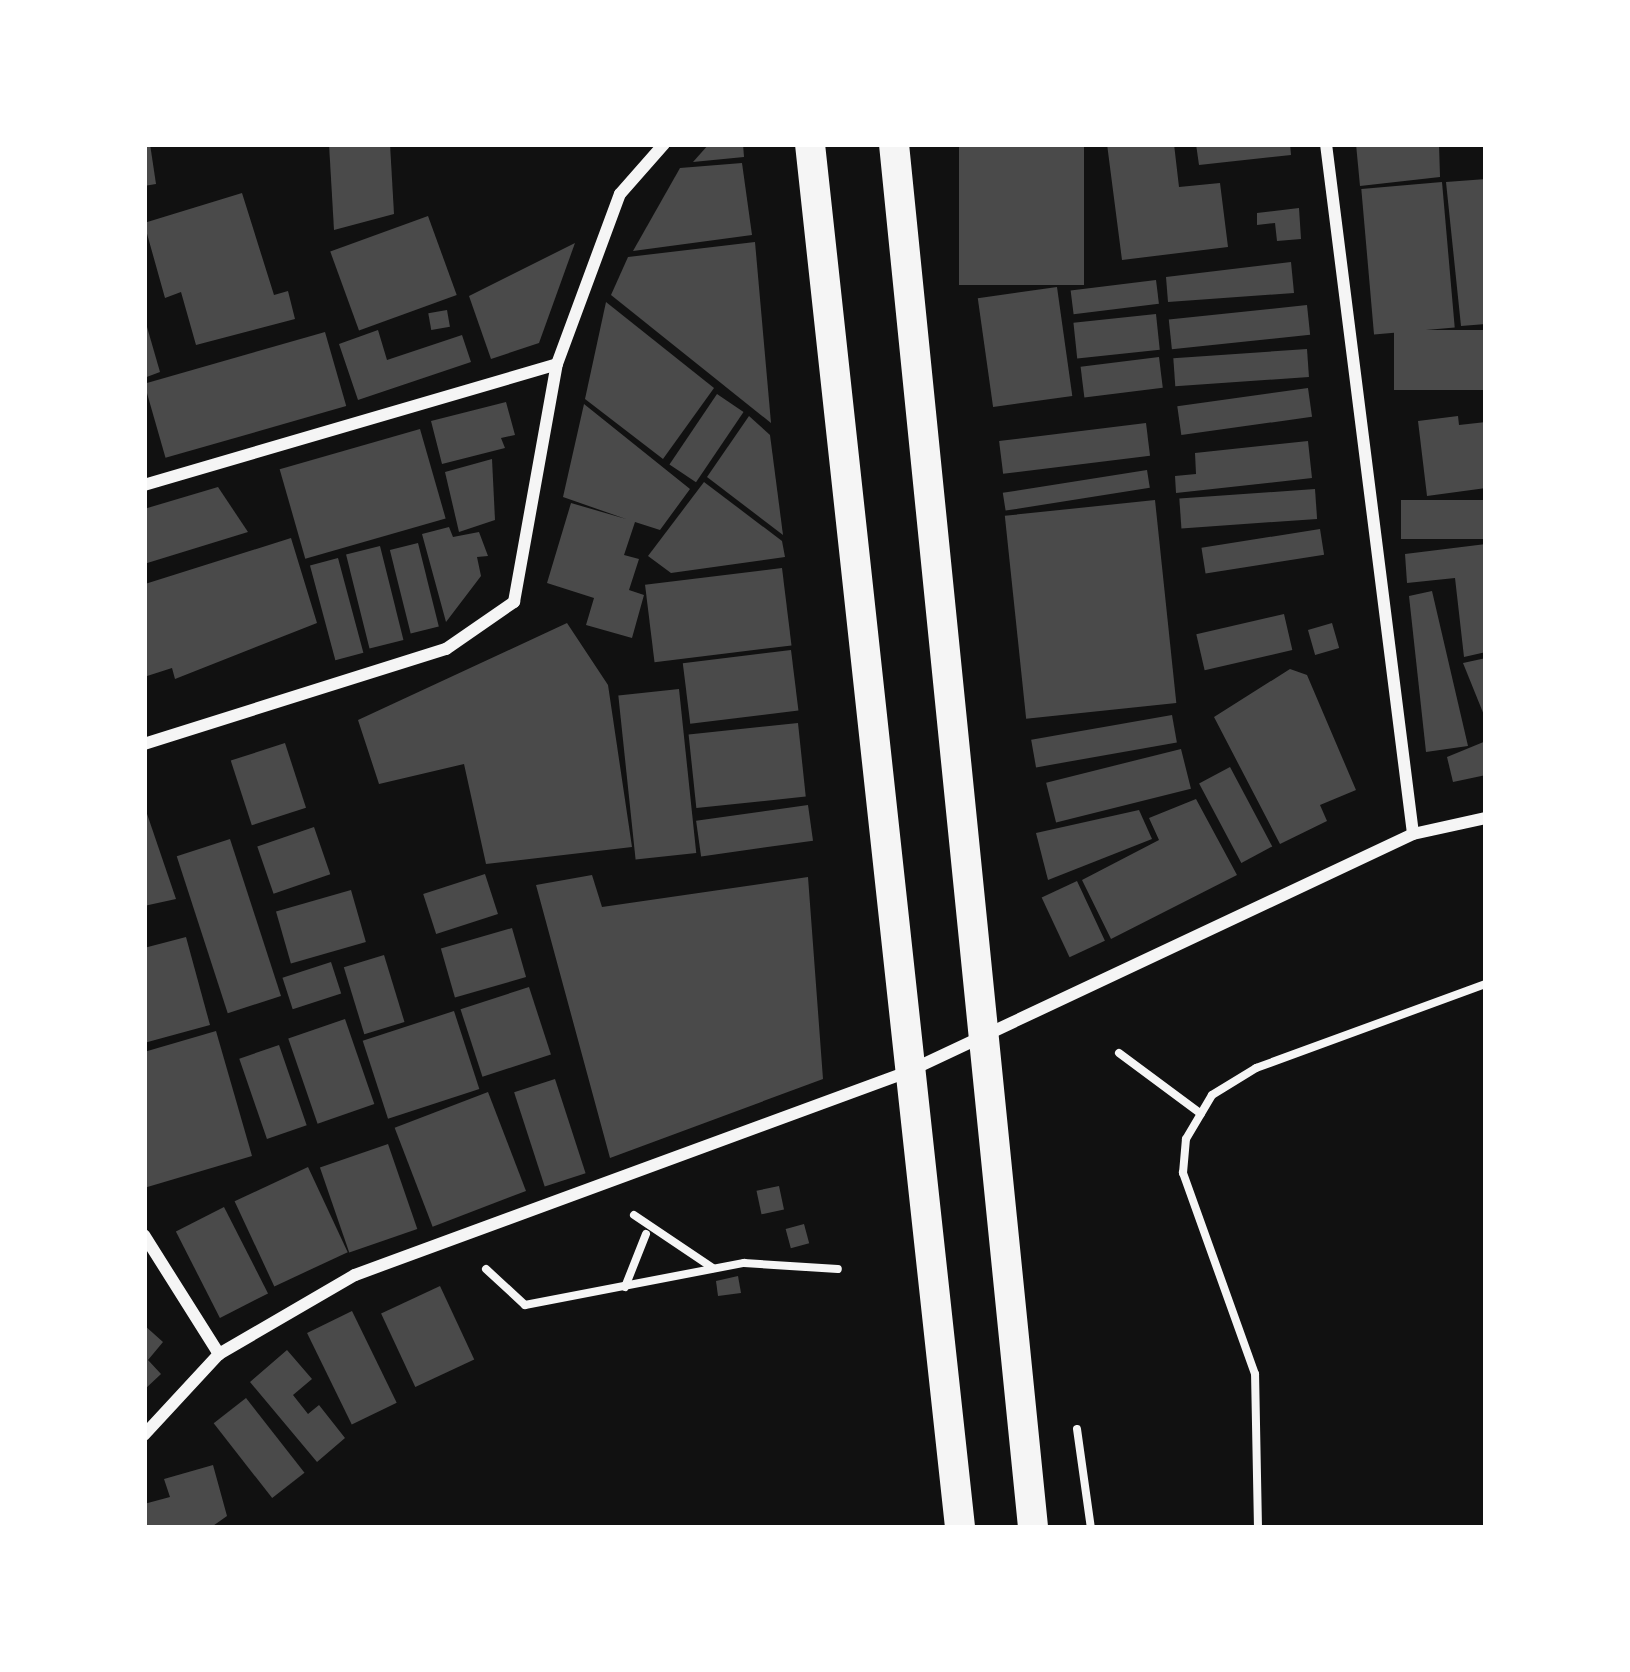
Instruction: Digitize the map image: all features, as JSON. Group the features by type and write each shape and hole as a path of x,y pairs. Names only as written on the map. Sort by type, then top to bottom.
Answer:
{"main road":[{"path":"810,144 960,1528"},
{"path":"893,144 988,1035 1033,1528"}],"street":[{"path":"144,744 446,649 514,602 557,364 620,194 664,144"},
{"path":"1326,144 1413,834"},
{"path":"144,485 557,364"},
{"path":"144,1435 220,1354 355,1275 908,1072 1413,834 1486,818"},
{"path":"144,1235 220,1354"}],"path":[{"path":"1257,1525 1255,1374 1183,1173 1202,1114 1256,1068 1486,984"},
{"path":"1119,1053 1202,1114"},
{"path":"631,1211 646,1234 714,1269"},
{"path":"625,1287 646,1234"},
{"path":"474,1253 525,1306 714,1269 838,1269"},
{"path":"1073,1406 1091,1528"}],"building":[{"path":"144,144 150,144 156,184 144,186"},
{"path":"329,144 390,144 394,214 334,230"},
{"path":"709,144 743,144 744,157 693,162"},
{"path":"959,144 1084,144 1084,285 959,285"},
{"path":"1107,144 1174,144 1179,187 1220,183 1228,247 1122,260"},
{"path":"1196,144 1290,144 1291,155 1199,165"},
{"path":"1356,144 1439,144 1440,177 1360,186"},
{"path":"742,163 752,235 633,251 680,168"},
{"path":"1486,179 1486,324 1461,326 1446,182"},
{"path":"1442,182 1455,327 1374,335 1361,189"},
{"path":"242,193 274,295 288,291 295,319 196,345 181,292 165,298 144,223"},
{"path":"1299,208 1301,239 1277,241 1275,223 1257,225 1257,213"},
{"path":"428,216 457,295 359,331 330,252"},
{"path":"755,242 771,423 611,295 628,257"},
{"path":"575,243 539,343 491,359 469,296"},
{"path":"1291,262 1294,293 1168,302 1166,277"},
{"path":"1156,280 1159,304 1074,314 1071,290"},
{"path":"1057,287 1072,396 993,407 978,298"},
{"path":"606,302 714,388 663,459 585,399"},
{"path":"1307,305 1310,335 1172,349 1169,320"},
{"path":"447,310 450,327 431,330 428,313"},
{"path":"1156,314 1160,350 1077,358 1073,323"},
{"path":"144,321 160,372 144,378"},
{"path":"378,330 387,360 462,335 471,362 358,400 339,344"},
{"path":"1394,330 1486,330 1486,390 1394,390"},
{"path":"325,332 346,406 166,458 144,384"},
{"path":"1307,349 1309,377 1175,386 1173,358"},
{"path":"1159,357 1163,388 1084,397 1081,367"},
{"path":"1308,388 1312,417 1181,435 1177,406"},
{"path":"717,394 744,412 696,482 669,464"},
{"path":"506,402 515,435 501,438 505,448 442,464 431,421"},
{"path":"584,404 690,489 660,530 635,522 624,555 639,559 629,590 644,595 632,638 586,625 594,598 547,583 571,503 626,519 563,497"},
{"path":"749,416 770,435 783,535 707,477"},
{"path":"1458,416 1459,425 1486,422 1486,488 1427,496 1418,421"},
{"path":"1146,423 1150,456 1003,474 999,441"},
{"path":"420,429 446,518 305,559 280,469"},
{"path":"1308,441 1312,478 1176,493 1175,476 1196,474 1195,453"},
{"path":"492,459 495,520 459,532 445,472"},
{"path":"1147,470 1150,488 1006,511 1003,493"},
{"path":"704,482 782,541 785,557 671,573 648,556"},
{"path":"218,487 248,532 144,564 144,509"},
{"path":"1315,489 1317,519 1181,528 1179,498"},
{"path":"1155,500 1176,703 1026,719 1005,516"},
{"path":"1401,500 1486,500 1486,539 1401,539"},
{"path":"449,527 453,537 479,532 488,556 477,557 481,576 446,622 422,534"},
{"path":"1320,529 1324,555 1206,573 1201,548"},
{"path":"291,538 317,623 175,679 172,668 144,677 145,584"},
{"path":"418,543 439,626 411,633 390,550"},
{"path":"1486,544 1486,652 1464,657 1455,578 1407,583 1405,554"},
{"path":"380,546 403,640 370,649 346,554"},
{"path":"338,558 363,653 335,660 310,566"},
{"path":"782,568 792,645 655,662 645,585"},
{"path":"1432,591 1468,746 1426,752 1409,596"},
{"path":"1284,614 1292,650 1205,670 1196,634"},
{"path":"567,623 608,685 632,847 486,864 464,764 379,784 358,720"},
{"path":"1332,623 1339,648 1315,655 1308,630"},
{"path":"791,650 798,711 690,724 683,663"},
{"path":"1486,658 1486,720 1463,663"},
{"path":"1290,669 1307,675 1356,790 1320,805 1327,821 1280,844 1214,717"},
{"path":"679,689 696,853 636,859 618,695"},
{"path":"1172,715 1177,743 1036,767 1031,740"},
{"path":"798,723 806,797 696,808 689,734"},
{"path":"1486,741 1486,775 1453,782 1447,757"},
{"path":"285,743 306,808 252,825 231,761"},
{"path":"1181,749 1191,789 1056,822 1046,783"},
{"path":"1230,767 1272,846 1241,863 1199,783"},
{"path":"1196,799 1237,875 1111,939 1082,880 1159,840 1149,818"},
{"path":"144,805 176,899 144,906"},
{"path":"808,805 813,841 701,856 696,821"},
{"path":"1139,810 1152,839 1048,880 1036,833"},
{"path":"314,827 330,874 274,894 257,847"},
{"path":"230,839 281,996 228,1013 177,856"},
{"path":"485,874 498,914 436,934 423,894"},
{"path":"592,875 602,907 808,877 823,1079 610,1158 536,885"},
{"path":"1077,881 1105,941 1070,957 1042,897"},
{"path":"351,890 366,942 291,963 276,911"},
{"path":"512,928 526,977 455,997 441,948"},
{"path":"186,937 210,1025 144,1043 144,948"},
{"path":"384,955 404,1022 364,1034 344,967"},
{"path":"331,962 341,993 293,1009 282,978"},
{"path":"529,987 551,1055 482,1077 461,1009"},
{"path":"454,1011 479,1089 388,1119 363,1041"},
{"path":"345,1019 374,1104 318,1124 288,1039"},
{"path":"216,1031 252,1156 144,1188 144,1052"},
{"path":"279,1045 307,1125 267,1139 239,1059"},
{"path":"555,1079 586,1173 545,1186 514,1092"},
{"path":"488,1092 526,1191 433,1227 395,1128"},
{"path":"388,1144 417,1229 349,1253 320,1167"},
{"path":"308,1167 348,1252 274,1286 235,1201"},
{"path":"779,1186 784,1209 761,1214 757,1191"},
{"path":"224,1207 268,1293 220,1318 176,1232"},
{"path":"804,1224 809,1243 791,1248 786,1229"},
{"path":"738,1276 741,1293 718,1296 716,1281"},
{"path":"440,1286 474,1359 415,1387 381,1313"},
{"path":"352,1311 397,1403 352,1425 307,1333"},
{"path":"144,1325 163,1342 148,1360 161,1374 144,1390"},
{"path":"287,1350 312,1379 293,1395 308,1414 319,1405 345,1438 317,1462 250,1382"},
{"path":"246,1398 304,1473 272,1498 214,1423"},
{"path":"213,1465 227,1516 210,1528 144,1528 144,1504 170,1497 164,1479"}]}
